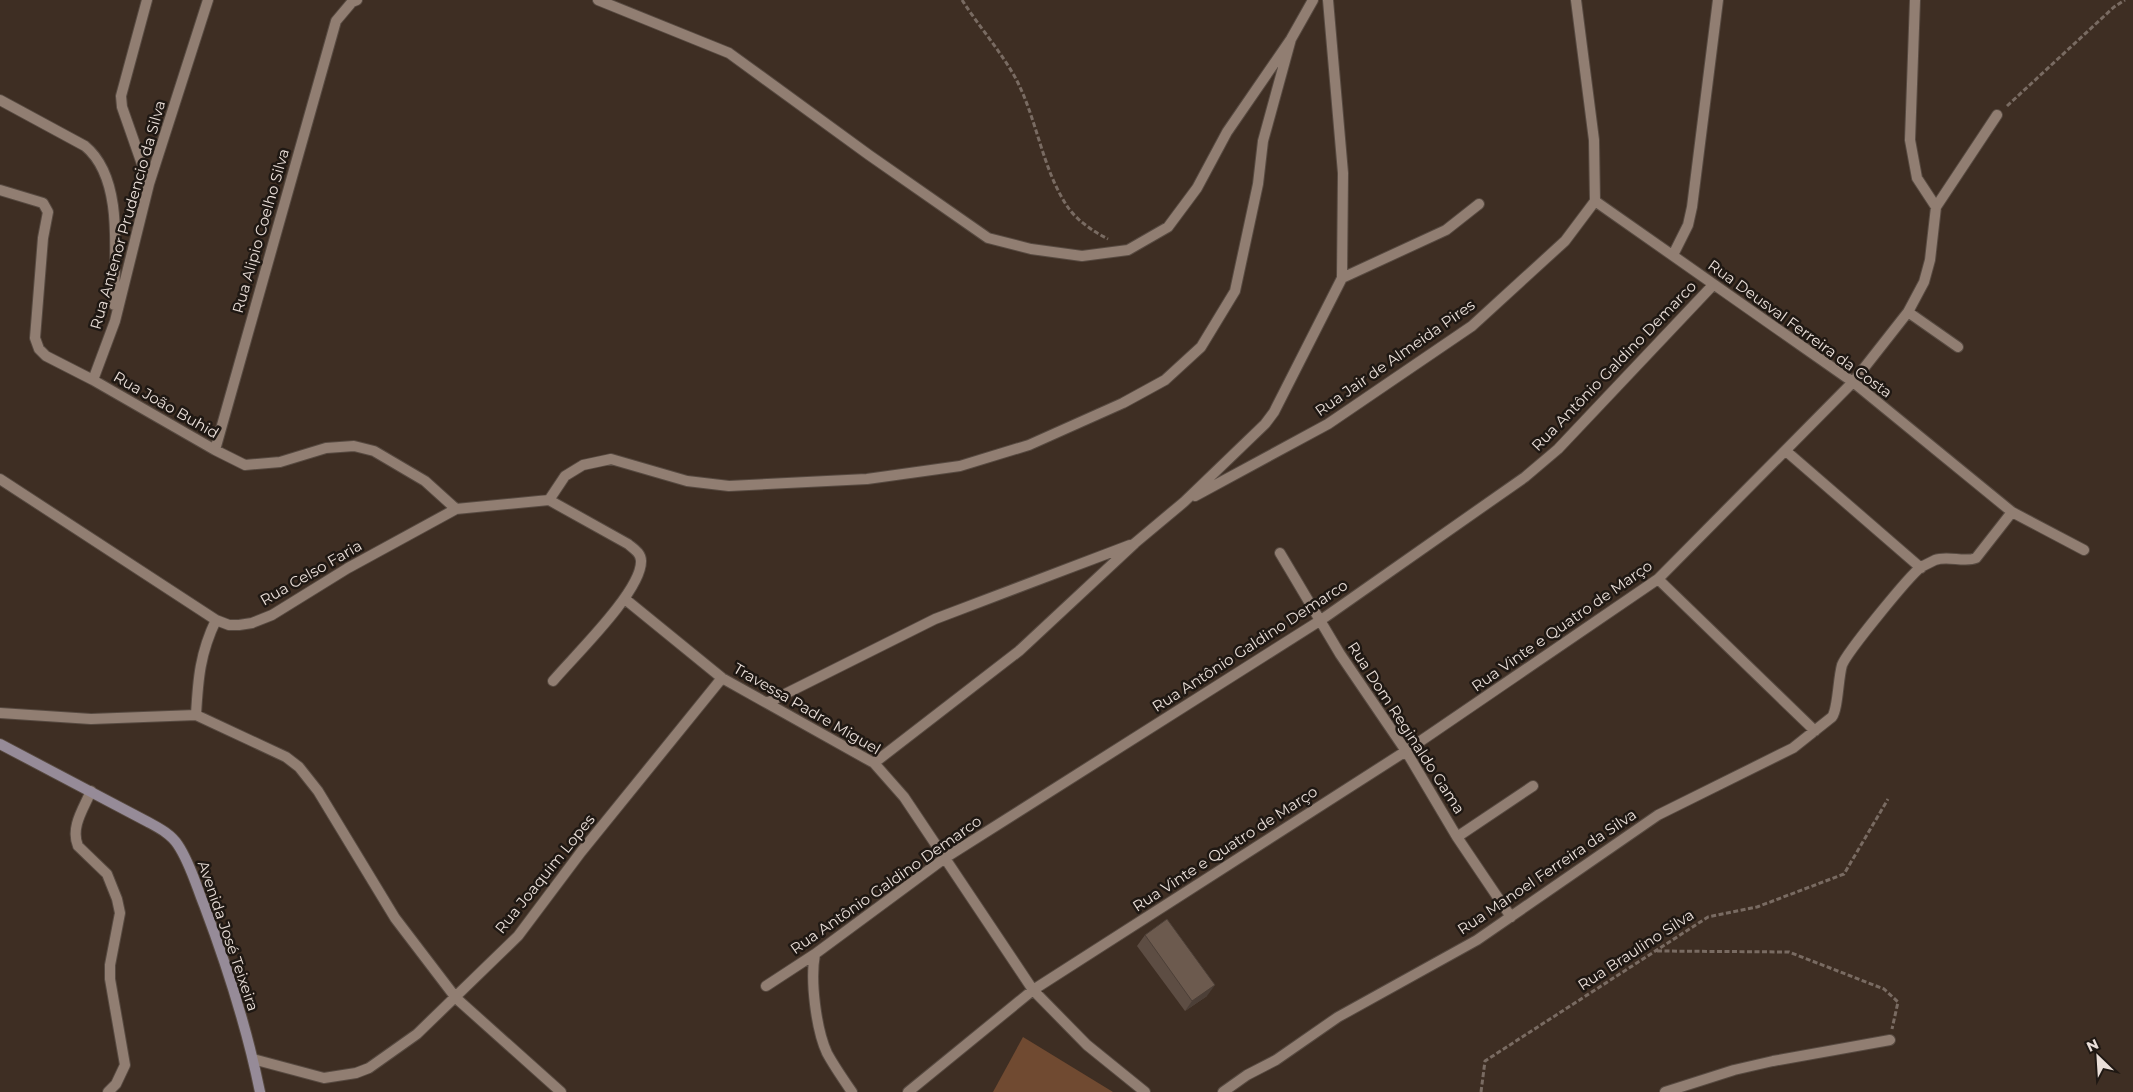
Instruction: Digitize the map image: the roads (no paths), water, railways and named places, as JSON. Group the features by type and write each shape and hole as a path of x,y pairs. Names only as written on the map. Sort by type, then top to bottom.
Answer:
{"main road":[{"name":"Avenida José Teixeira","path":"0,744 166,832 178,844 187,860 221,952 253,1059 260,1092"}],"street":[{"path":"147,0 121,96 122,107 149,184"},
{"name":"Rua Antenor Prudencio da Silva","path":"93,380 115,321 149,184 208,0"},
{"name":"Rua Alipio Coelho Silva","path":"215,450 336,20 352,2 357,0"},
{"path":"598,0 729,53 869,155 988,238 1031,249 1082,256 1128,250 1168,227 1197,188 1227,132 1292,39 1313,0"},
{"path":"874,763 1019,651 1135,542 1184,502 1265,424 1274,412 1342,278 1343,173 1328,0"},
{"path":"1576,0 1594,140 1596,201"},
{"path":"1673,255 1688,225 1692,207 1718,0"},
{"path":"1915,0 1910,140 1917,178 1936,207"},
{"path":"552,681 625,598 640,570 639,553 628,544 549,500 565,476 583,465 611,459 687,481 729,486 867,479 960,466 1029,445 1123,403 1165,380 1201,347 1235,291 1258,184 1263,141 1292,39"},
{"path":"0,100 85,146 94,153 108,180 114,198 115,321"},
{"name":"Rua Vinte e Quatro de Março","path":"908,1092 1033,990 1406,752 1658,579 1853,382 1908,312 1924,282 1930,260 1936,207 1997,115"},
{"name":"Rua João Buhid","path":"0,190 43,203 48,212 43,238 35,338 39,349 46,356 93,380 215,450 245,465 280,462 326,448 354,446 374,451 425,481 456,509"},
{"name":"Rua Deusval Ferreira da Costa","path":"1596,201 1853,382 2012,512 2084,550"},
{"name":"Rua Jair de Almeida Pires","path":"1184,502 1328,424 1472,326 1565,240 1596,201"},
{"path":"1342,278 1446,230 1479,204"},
{"name":"Rua Antônio Galdino Demarco","path":"766,986 815,954 945,858 1321,620 1547,459 1713,285"},
{"path":"1908,312 1958,347"},
{"path":"1786,451 1920,568"},
{"name":"Rua Celso Faria","path":"0,480 216,620 229,625 252,623 272,614 348,568 456,509 549,500"},
{"name":"Rua Manoel Ferreira da Silva","path":"1223,1092 1247,1075 1276,1060 1338,1017 1477,940 1658,815 1793,748 1834,713 1836,693 1843,664 1866,631 1920,568 1937,559 1958,558 1970,561 1976,558 2012,512"},
{"path":"767,704 934,619 1135,542"},
{"name":"Rua Dom Reginaldo Gama","path":"1280,553 1346,662 1406,752 1457,837 1511,917"},
{"path":"1658,579 1815,731"},
{"name":"Travessa Padre Miguel","path":"625,598 722,678 874,763 904,797 1033,990 1087,1044 1146,1092"},
{"path":"196,715 199,673 205,643 216,620"},
{"name":"Rua Joaquim Lopes","path":"253,1059 324,1078 356,1073 369,1068 417,1034 518,936 581,852 722,678"},
{"path":"0,713 91,719 196,715 260,743 286,757 299,767 318,792 395,918 456,998 560,1092"},
{"path":"1457,837 1533,786"},
{"path":"91,791 76,826 76,840 78,846 107,874 120,913 110,965 110,979 125,1065 116,1084 108,1092"},
{"path":"815,954 812,970 821,1036 835,1067 852,1092"},
{"path":"1666,1092 1734,1070 1773,1060 1890,1040"}]}
